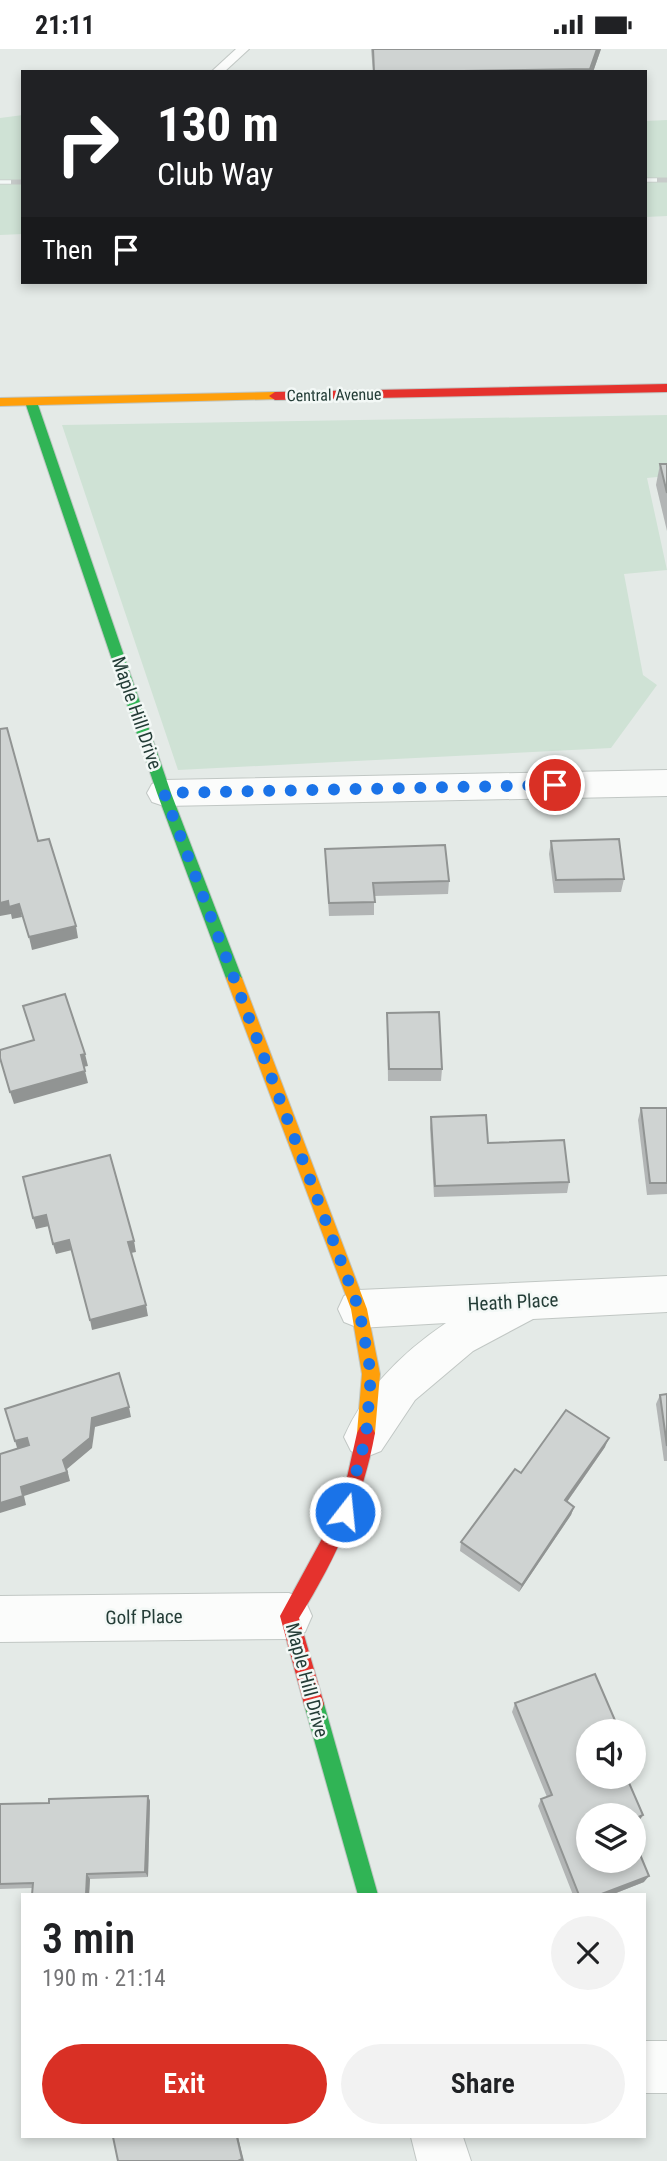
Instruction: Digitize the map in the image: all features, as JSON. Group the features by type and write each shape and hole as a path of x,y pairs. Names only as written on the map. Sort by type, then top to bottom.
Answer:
{"street":[{"name":"Central Avenue","path":"0,402 667,388"},
{"name":"Maple Hill Drive","path":"31,402 164,793 359,1309 371,1374 366,1437 345,1512 312,1581 289,1616 367,1893"},
{"path":"164,793 667,783"},
{"name":"Heath Place","path":"359,1309 667,1294"},
{"path":"366,1437 400,1386 458,1338 528,1301"},
{"name":"Golf Place","path":"0,1619 289,1616"},
{"path":"646,2067 667,2067"},
{"path":"437,2138 444,2161"}],"lane":[{"path":"219,70 243,49"}],"green space":[{"path":"21,115 21,234 0,235 0,118"},
{"path":"667,120 667,216 647,217 647,121"},
{"path":"667,415 667,476 647,478 667,570 624,574 643,675 657,685 611,748 178,770 62,425"}],"building":[{"path":"373,49 597,49 590,69 374,70"},
{"path":"660,464 667,464 667,493"},
{"path":"7,728 38,841 49,839 76,926 29,937 19,904 9,907 8,901 0,903 0,729"},
{"path":"619,839 624,879 556,880 551,841"},
{"path":"445,845 449,881 373,883 375,902 329,903 325,849"},
{"path":"65,994 85,1054 81,1055 85,1071 10,1092 0,1050 34,1040 23,1006"},
{"path":"439,1012 442,1069 389,1069 387,1013"},
{"path":"641,1108 667,1108 667,1183 650,1183"},
{"path":"486,1115 488,1143 564,1140 569,1182 435,1186 431,1117"},
{"path":"110,1155 134,1241 128,1242 146,1305 90,1320 69,1240 53,1244 46,1215 33,1218 23,1177"},
{"path":"119,1373 129,1407 92,1418 90,1438 63,1460 67,1472 21,1487 23,1496 0,1503 0,1454 29,1445 27,1438 15,1441 5,1409"},
{"path":"667,1394 667,1446 660,1395"},
{"path":"566,1410 609,1438 565,1500 574,1507 522,1585 461,1542 515,1469 521,1473"},
{"path":"595,1674 614,1719 576,1719 576,1789 632,1789 638,1803 576,1803 576,1873 646,1873 646,1869 649,1876 604,1893 578,1893 541,1799 552,1795 515,1703"},
{"path":"148,1796 145,1872 87,1874 86,1893 32,1893 33,1883 0,1884 0,1804 49,1803 49,1799"},
{"path":"113,2138 237,2138 242,2159 238,2161 118,2161"}],"railway":[{"path":"647,180 667,180"},
{"path":"0,182 21,182"}],"traffic: fast":[{"path":"31,402 164,793 234,978"},
{"path":"314,1704 367,1893"}],"traffic: slow":[{"path":"0,402 275,396"},
{"path":"234,978 359,1309 371,1374 366,1433"}],"traffic: jam":[{"path":"275,396 667,388"},
{"path":"314,1704 289,1616 338,1529 355,1482 366,1433"}],"route":[{"path":"345,1512 366,1437 371,1374 359,1309 164,793 555,785"}]}
